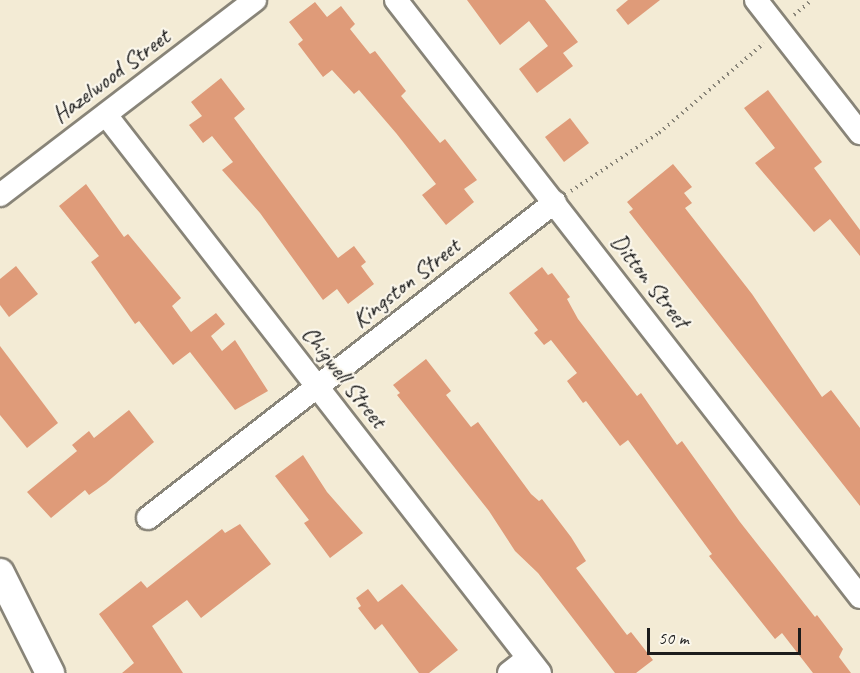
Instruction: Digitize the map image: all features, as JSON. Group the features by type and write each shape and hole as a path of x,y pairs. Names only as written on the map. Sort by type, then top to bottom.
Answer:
{"street":[{"name":"Hazelwood Street","path":"0,195 255,0"},
{"name":"Ditton Street","path":"396,0 860,597"},
{"path":"756,0 860,134"},
{"name":"Chigwell Street","path":"106,115 534,665"},
{"name":"Kingston Street","path":"148,518 555,202"},
{"path":"0,573 50,673"},
{"path":"508,673 534,665"}],"path":[{"path":"555,202 658,133 779,29"}],"building":[{"path":"467,0 545,0 578,42 563,53 573,66 537,93 519,69 548,46 529,21 500,45"},
{"path":"628,0 660,0 628,25 616,10"},
{"path":"315,2 327,17 341,6 355,24 350,29 370,54 375,51 406,91 401,96 440,143 445,139 477,180 464,189 474,202 446,225 422,195 436,184 396,133 359,90 354,94 332,70 323,77 298,44 303,40 289,22"},
{"path":"221,78 245,109 234,118 338,258 354,246 366,262 361,266 374,284 348,304 337,289 323,300 260,213 222,170 233,162 212,136 203,143 189,125 202,116 191,102"},
{"path":"768,90 822,162 814,168 860,230 860,256 830,219 814,232 755,163 775,148 744,108"},
{"path":"570,118 589,143 564,162 545,137"},
{"path":"673,164 692,187 684,193 692,203 685,208 752,294 822,397 831,390 860,428 860,506 629,212 633,209 627,202"},
{"path":"86,184 124,237 128,234 181,298 172,306 191,332 216,313 225,324 211,336 222,351 235,340 268,391 235,410 190,352 173,365 139,321 135,324 91,262 99,256 59,206"},
{"path":"16,266 38,294 9,317 0,305 0,279"},
{"path":"542,267 548,275 552,273 570,297 567,299 578,319 637,396 641,393 677,445 682,441 740,522 843,649 839,657 851,673 813,673 782,633 775,639 709,556 712,554 628,440 620,446 586,401 583,403 567,381 577,373 551,340 544,345 534,333 538,330 509,293"},
{"path":"0,346 58,423 27,448 0,415"},
{"path":"426,359 451,391 446,395 471,427 478,422 531,494 539,501 542,499 571,537 586,561 576,568 627,635 631,632 653,660 636,673 615,673 538,573 515,551 489,511 397,395 400,393 393,385"},
{"path":"129,410 154,442 106,483 89,495 85,490 51,518 27,492 77,451 72,445 89,431 94,438"},
{"path":"303,455 327,492 363,533 330,558 304,523 309,520 275,476"},
{"path":"240,524 271,564 201,618 187,600 152,626 183,673 122,673 134,663 99,614 141,581 147,588 222,529 225,533"},
{"path":"402,584 458,650 429,673 419,673 382,624 375,630 358,608 361,606 356,598 368,589 378,602"}]}
